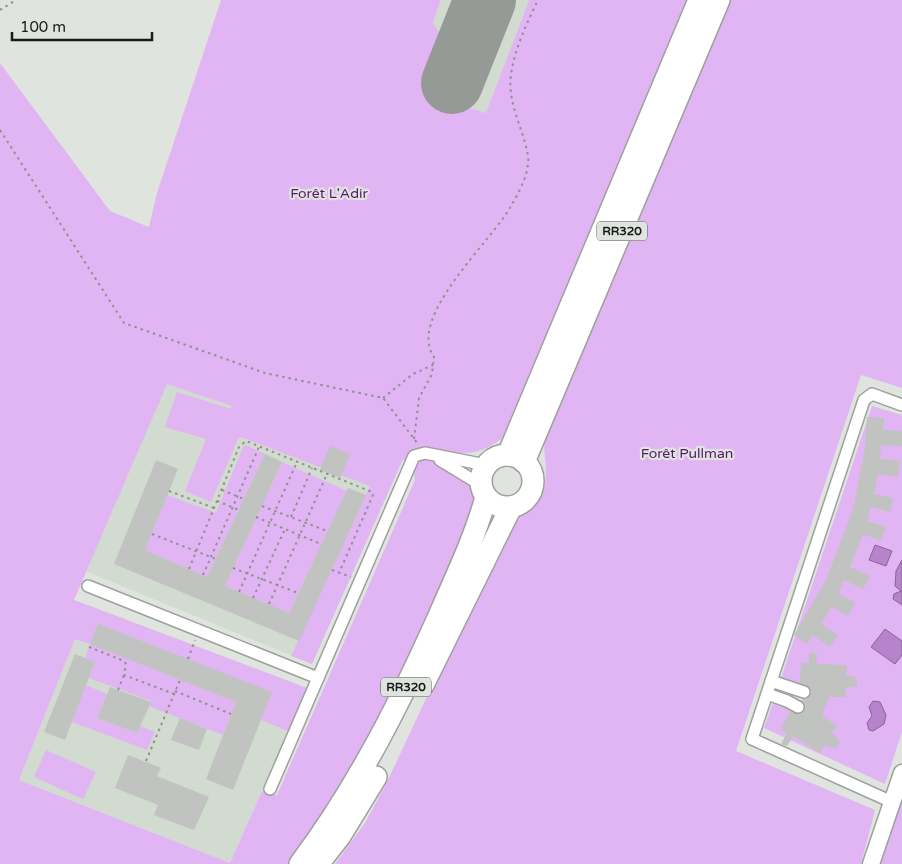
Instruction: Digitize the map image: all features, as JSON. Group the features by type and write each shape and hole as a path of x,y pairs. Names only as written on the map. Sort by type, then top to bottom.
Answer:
{"highway":[{"name":"RR320","path":"516,458 699,0"},
{"name":"RR320","path":"516,458 719,0"},
{"name":"RR320","path":"318,864 356,812 402,728 511,507 527,497 532,488 533,479 516,458"},
{"path":"511,507 493,503 485,482 492,460 516,458"},
{"name":"RR320","path":"300,864 353,787 375,749 417,665 477,530 485,482"}],"street":[{"path":"892,802 752,739 864,400 872,394 902,405"},
{"path":"270,789 414,456 430,455 485,482"},
{"path":"430,455 485,482"},
{"path":"88,586 318,678"},
{"path":"767,694 796,705 801,691 771,682"},
{"path":"871,864 902,773"}],"path":[{"path":"0,10 16,0"},
{"path":"414,439 419,398 432,374 434,357 429,350 427,340 436,307 455,279 510,208 525,176 528,157 514,104 510,76 525,28 538,0"},
{"path":"0,130 124,323 265,373 383,398 414,439 430,455"},
{"path":"383,398 413,374 433,364"},
{"path":"189,569 243,442 259,446 372,492 373,496 339,573"},
{"path":"203,575 259,446"},
{"path":"239,592 297,462"},
{"path":"290,517 312,468"},
{"path":"269,604 327,474"},
{"path":"222,490 244,498"},
{"path":"169,491 214,508"},
{"path":"217,501 239,510"},
{"path":"262,506 328,531"},
{"path":"256,517 322,544"},
{"path":"253,598 285,529"},
{"path":"152,534 216,559"},
{"path":"233,568 298,593"},
{"path":"332,570 360,581"},
{"path":"188,659 199,630"},
{"path":"89,648 124,661 126,664 124,675 118,690"},
{"path":"124,675 231,714"},
{"path":"146,761 180,680"}],"shaded area":[{"path":"441,0 529,0 486,113 470,108 458,94 445,69 445,45 433,22"},
{"path":"166,383 275,420 403,458 312,664 85,571"},
{"path":"875,545 892,551 886,566 869,560"},
{"path":"902,560 902,605 893,599 894,594 901,591 895,586 896,571"},
{"path":"88,605 307,688 230,863 19,780"},
{"path":"885,629 902,641 902,655 895,664 871,647"},
{"path":"873,701 880,702 886,715 884,724 873,731 869,730 867,723 872,716 869,707"}],"green space":[{"name":"Forêt L'Adir","path":"221,0 441,0 433,22 445,45 445,69 458,94 470,108 486,113 529,0 693,0 510,432 494,444 476,452 463,453 430,450 475,490 478,503 475,519 374,735 292,864 0,864 0,63 110,211 149,227 157,193","holes":["167,384 232,406 231,409 177,392 165,427 206,439 185,491 211,502 238,439 241,437 370,486 291,656 312,664 403,459 414,472 415,480 277,795 262,791 230,863 19,780 75,639 90,644 85,658 95,662 89,678 151,701 149,706 223,735 236,702 265,709 261,720 288,731 307,688 74,600"]},
{"name":"Forêt Pullman","path":"727,0 902,0 902,388 861,375 736,751 875,810 861,864 335,864 365,823 386,784 499,543 513,520 538,499 544,489 546,477 545,433"},
{"path":"872,406 902,415 902,732 885,784 764,728 774,700 805,706 809,694 799,689 799,684 781,678"},
{"path":"246,445 265,454 207,577 145,550 167,495 216,513 243,447"},
{"path":"282,462 347,491 289,613 225,586"},
{"path":"86,685 107,694 97,718 137,733 140,726 155,732 147,750 72,722"},
{"path":"46,750 96,772 83,799 34,777"},
{"path":"902,796 902,864 878,864"}],"building":[{"path":"867,417 884,418 883,430 902,431 902,446 881,445 880,459 900,461 898,477 878,474 874,494 893,498 890,512 871,507 867,521 886,527 881,541 863,534 850,567 870,576 863,589 844,580 838,593 855,603 848,616 832,606 821,624 838,635 830,647 813,635 807,644 794,635 826,580 853,510 865,449"},
{"path":"330,446 350,454 340,478 320,470"},
{"path":"265,454 282,462 225,586 289,613 348,488 366,495 299,641 114,564 156,460 178,469 145,550 207,577"},
{"path":"98,624 272,692 233,790 206,779 236,702 90,644"},
{"path":"809,653 817,653 816,664 847,665 846,676 853,676 857,680 857,686 846,688 845,697 829,697 822,716 837,726 832,733 840,741 837,747 831,748 825,745 820,753 793,736 787,746 781,744 787,733 781,730 790,711 798,714 802,713 805,706 801,700 809,698 811,694 809,687 800,683 801,663 809,663"},
{"path":"75,654 95,662 65,740 44,732"},
{"path":"110,687 151,702 137,733 97,718"},
{"path":"180,718 207,729 199,750 171,740"},
{"path":"128,755 161,768 157,776 209,797 194,830 154,815 158,805 115,788"}],"runway":[{"path":"452,83 485,0"}]}
